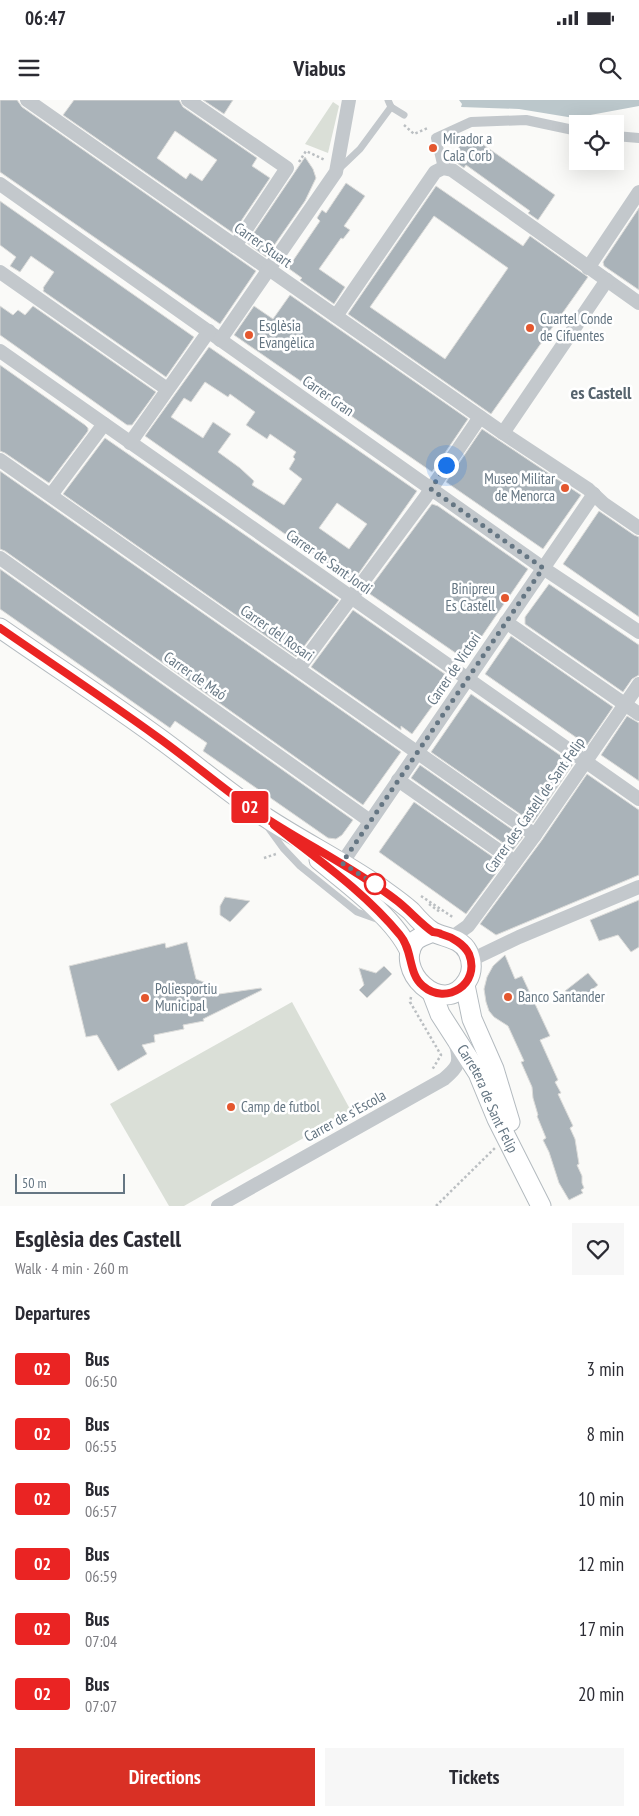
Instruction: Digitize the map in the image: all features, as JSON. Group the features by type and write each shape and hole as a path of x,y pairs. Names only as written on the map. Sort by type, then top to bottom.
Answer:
{"main road":[{"path":"0,628 157,737 259,813 360,894 402,936 410,952 411,964 422,986 432,992 444,995 452,993 465,985 469,978 471,960 466,949 447,930 408,909 378,886 259,813"},
{"path":"410,952 419,938 447,930"},
{"path":"465,985 472,1019 494,1069 530,1180"},
{"name":"Carretera de Sant Felip","path":"432,992 440,1014 478,1073 497,1119 542,1206"}],"street":[{"name":"Carrer Stuart","path":"27,100 503,433 594,494 604,504 639,528"},
{"path":"188,100 287,168 235,246"},
{"path":"130,443 168,389 269,269 336,167 349,100"},
{"path":"443,168 436,138 470,122 526,120 569,129"},
{"path":"624,137 639,138"},
{"path":"336,316 435,172 443,168 452,170 639,303"},
{"name":"Carrer Gran","path":"0,184 543,568 639,632"},
{"path":"588,268 637,198"},
{"path":"0,272 168,389"},
{"path":"503,433 607,280"},
{"name":"Carrer de Sant Jordi","path":"0,351 639,800"},
{"path":"299,668 431,489 480,417"},
{"path":"51,495 104,424"},
{"name":"Carrer del Rosari","path":"0,460 535,834"},
{"name":"Carrer de Victori","path":"342,863 594,494"},
{"name":"Carrer de Maó","path":"0,558 370,821"},
{"path":"506,622 639,714"},
{"name":"Carrer des Castell de Sant Felip","path":"447,930 468,926 586,762 639,684"},
{"path":"398,780 515,862"},
{"path":"471,960 553,922 639,887"},
{"name":"Carrer de s'Escola","path":"218,1206 444,1080 454,1070 460,1059 454,1036"}],"lane":[{"path":"336,167 360,149 390,103 406,117"}],"path":[{"path":"406,117 403,126 414,134 432,127"},
{"path":"287,168 298,164 306,151 336,167"},
{"path":"446,913 447,930"},
{"path":"411,997 410,1002 441,1055 428,1076"},
{"path":"436,1206 506,1136"}],"shaded area":[{"path":"459,100 639,100 639,106 590,115 569,115 569,117 519,109 461,107 462,104"},
{"path":"333,102 339,106 328,153 305,144"},
{"name":"Camp de futbol","path":"292,1002 351,1111 184,1206 169,1206 110,1104"}],"building":[{"path":"0,100 17,100 22,107 256,271 220,324 0,172"},
{"path":"74,100 179,100 183,107 257,158 252,166 270,178 233,233 63,115","holes":["175,131 217,160 202,181 190,173 186,179 157,158"]},
{"path":"203,100 233,100 224,114"},
{"path":"471,136 555,195 538,220 528,213 530,211 466,165 464,168 454,161 460,153 456,151 463,142 466,144"},
{"path":"305,157 313,169 316,178 305,201 266,257 247,243"},
{"path":"346,183 365,196 344,226 350,230 343,239 341,238 319,269 345,287 334,304 300,280 302,278 288,268 320,221 317,218 322,210 326,213"},
{"path":"436,186 523,246 530,236 588,277 491,414 348,314","holes":["434,216 508,268 445,359 370,307"]},
{"path":"0,201 194,337 166,377 43,291 43,288 54,272 31,256 20,272 10,266 16,257 0,245"},
{"path":"639,208 639,290 604,266 603,262"},
{"path":"290,295 468,419 432,472 234,335 254,306 273,319"},
{"path":"0,306 13,315 18,310 25,315 33,306 156,392 132,425 127,425 0,335"},
{"path":"209,347 417,491 354,580 351,580 145,436","holes":["205,382 228,397 230,394 255,412 246,425 267,439 270,434 296,452 293,457 295,459 289,469 302,479 284,505 252,485 254,481 218,452 231,434 213,422 203,438 171,417 184,398 191,402","337,503 367,524 349,549 319,528"]},
{"path":"0,365 88,428 88,431 49,483 0,451"},
{"path":"482,429 581,495 543,549 446,482"},
{"path":"105,438 339,600 296,657 63,494"},
{"path":"0,471 401,752 363,805 0,549"},
{"path":"432,504 438,506 528,569 469,655 464,651 460,656 367,592"},
{"path":"599,511 639,537 639,617 563,564"},
{"path":"0,569 353,820 342,835 336,839 328,838 203,751 207,743 175,721 170,728 0,609"},
{"path":"549,584 639,645 639,675 632,679 623,692 525,624 525,617"},
{"path":"353,610 452,679 412,734 401,726 401,730 311,667"},
{"path":"511,636 613,707 587,745 485,674"},
{"path":"471,694 573,764 533,823 431,752"},
{"path":"627,716 639,723 639,781 601,755"},
{"path":"420,765 523,837 513,850 411,778"},
{"path":"587,774 639,810 639,875 496,935 480,924 542,840"},
{"path":"414,802 503,864 466,914 379,852"},
{"path":"225,897 250,901 230,922 220,915 220,906"},
{"path":"639,900 639,947 631,952 618,935 599,941 590,920"},
{"name":"Poliesportiu Municipal","path":"187,942 196,979 206,983 212,995 261,988 262,990 203,1019 204,1021 183,1025 184,1029 154,1035 155,1042 142,1045 147,1054 118,1071 97,1035 86,1037 69,966 165,943 166,948"},
{"path":"505,955 515,979 522,976 550,1036 540,1040 558,1080 555,1082 561,1093 558,1094 573,1126 570,1128 575,1139 579,1164 577,1165 582,1176 584,1188 581,1190 583,1193 569,1200 559,1183 543,1140 546,1138 537,1116 532,1087 521,1062 524,1061 508,1026 494,1017 489,1011 486,1002 484,989 487,977 493,966"},
{"path":"384,966 392,974 367,998 359,990 364,985 359,968 376,973"},
{"path":"588,973 598,985 576,1003 565,991"}],"bus line":[{"name":"02","path":"0,628 157,737 259,813 378,886 408,909 433,932 459,943 466,949 471,960 469,978 465,985 459,990 444,995 432,992 422,986 415,975 411,964 410,952 402,936 366,900 335,873 274,825"}],"place":[{"name":"Mirador a Cala Corb","path":"433,148"},
{"name":"Cuartel Conde de Cifuentes","path":"530,328"},
{"name":"Esglèsia Evangèlica","path":"249,335"},
{"name":"Museo Militar de Menorca","path":"565,488"},
{"name":"Binipreu Es Castell","path":"505,598"},
{"name":"Banco Santander","path":"508,997"},
{"name":"Poliesportiu Municipal","path":"145,998"},
{"name":"Camp de futbol","path":"231,1107"}],"district":[{"name":"es Castell","path":"601,393"}],"route":[{"path":"375,884 378,886 342,863 543,568 431,489 446,465"}]}
